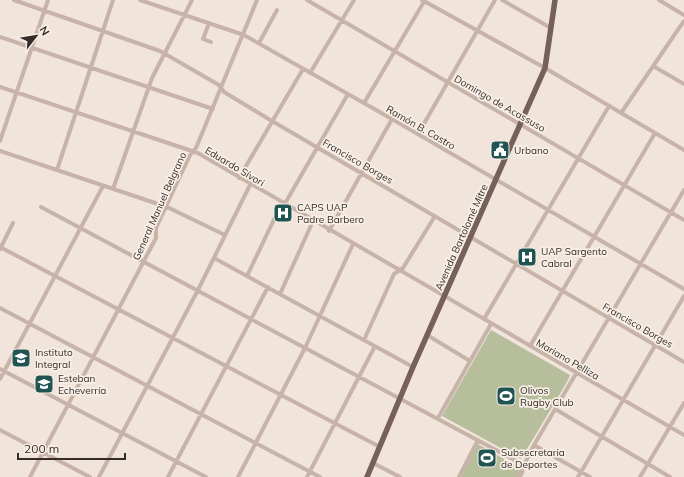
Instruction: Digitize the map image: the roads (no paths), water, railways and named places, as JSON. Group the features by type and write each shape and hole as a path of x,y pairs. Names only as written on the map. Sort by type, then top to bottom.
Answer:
{"main road":[{"name":"Avenida Bartolomé Mitre","path":"367,477 413,367 545,68 555,0"}],"street":[{"name":"Francisco Borges","path":"14,0 103,30 164,53 219,85 224,92 272,121 684,362"},
{"path":"0,141 48,0"},
{"path":"57,170 113,0"},
{"name":"Ramón B. Castro","path":"140,0 244,35 392,118 684,289"},
{"path":"113,189 148,87 192,0"},
{"name":"General Manuel Belgrano","path":"30,477 156,238 156,228 222,89 257,0"},
{"name":"Domingo de Acassuso","path":"307,0 684,220"},
{"path":"310,73 354,0"},
{"path":"364,103 396,51 424,0 545,68 684,150"},
{"path":"418,134 495,0"},
{"path":"502,0 551,28"},
{"path":"659,0 684,15"},
{"path":"259,43 277,10"},
{"path":"621,113 684,21"},
{"path":"209,23 203,39 211,42"},
{"path":"0,37 213,109"},
{"path":"653,66 684,83"},
{"path":"239,178 303,69"},
{"name":"Eduardo Sívori","path":"0,88 193,151 444,297"},
{"path":"247,276 282,203 287,200 348,94"},
{"path":"484,319 609,106"},
{"path":"329,231 392,118"},
{"path":"530,346 655,133"},
{"path":"0,151 167,207 225,235"},
{"path":"99,477 198,290 250,185"},
{"path":"0,379 2,370 55,276 103,186"},
{"path":"518,477 534,445 684,190"},
{"path":"41,207 524,465"},
{"path":"364,340 394,274 403,268 435,216"},
{"path":"280,294 313,221"},
{"path":"13,223 0,248 380,447"},
{"path":"238,477 305,348 353,244"},
{"path":"214,258 413,367"},
{"path":"168,477 268,287"},
{"path":"578,477 684,296"},
{"name":"Mariano Pelliza","path":"444,297 684,435"},
{"path":"0,308 320,477"},
{"path":"438,418 491,324"},
{"path":"427,335 470,362"},
{"path":"307,477 375,346"},
{"path":"2,370 206,477"},
{"path":"640,477 684,402"},
{"path":"555,409 670,477"},
{"path":"0,430 90,477"},
{"path":"459,477 478,440"},
{"path":"534,445 590,477"},
{"path":"373,463 400,477"}],"place":[{"name":"Urbano","path":"500,150"},
{"name":"CAPS UAP Padre Barbero","path":"283,213"},
{"name":"UAP Sargento Cabral","path":"527,257"},
{"name":"Instituto Integral","path":"21,358"},
{"name":"Esteban Echeverría","path":"44,384"},
{"name":"Olivos Rugby Club","path":"506,396"},
{"name":"Subsecretaria de Deportes","path":"487,458"}]}
